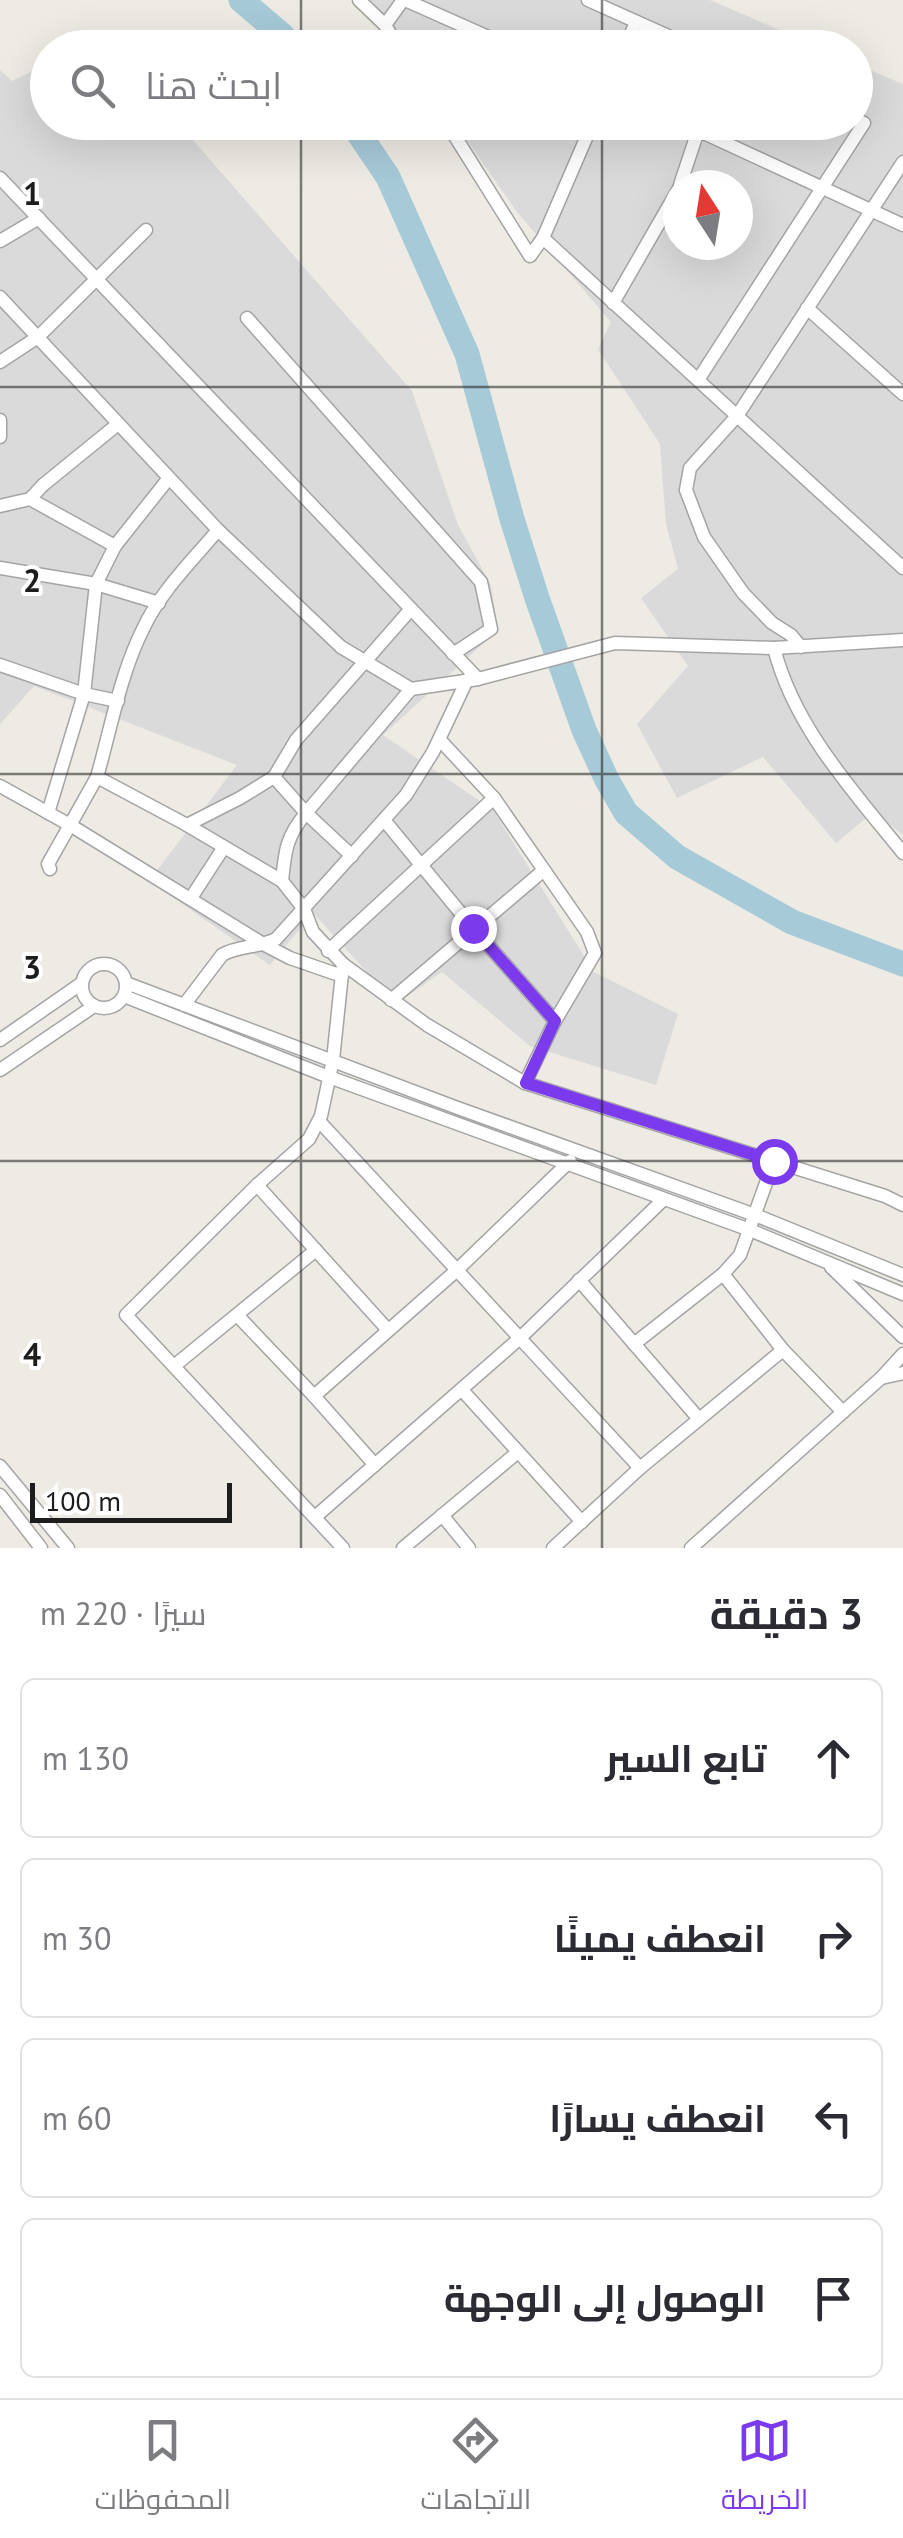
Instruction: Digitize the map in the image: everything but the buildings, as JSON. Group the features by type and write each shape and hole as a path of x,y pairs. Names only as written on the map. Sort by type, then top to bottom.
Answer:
{"street":[{"path":"359,0 388,30"},
{"path":"385,25 404,0 472,30"},
{"path":"588,0 654,30"},
{"path":"633,30 636,22"},
{"path":"457,140 530,256 543,238 585,140"},
{"path":"685,170 694,140"},
{"path":"727,140 903,225"},
{"path":"698,380 853,140"},
{"path":"801,646 744,593 704,537 686,490 690,468 737,416 903,162"},
{"path":"0,178 478,679"},
{"path":"613,302 663,216"},
{"path":"0,241 38,218"},
{"path":"0,362 38,338 146,230"},
{"path":"543,238 903,568"},
{"path":"0,297 218,530 341,647 411,689 478,679 615,643 774,648 903,640"},
{"path":"807,308 903,394"},
{"path":"248,318 481,582 491,629 453,654"},
{"path":"0,420 0,437"},
{"path":"0,506 30,499 118,424"},
{"path":"48,813 84,694 96,584 114,546 169,478"},
{"path":"30,499 114,546"},
{"path":"50,869 48,864 97,777 143,627 218,530"},
{"path":"0,568 96,584 158,603"},
{"path":"186,825 230,804 274,776 296,740 410,609"},
{"path":"774,648 792,700 824,751 903,854"},
{"path":"0,666 118,701"},
{"path":"184,1004 222,955 276,939 352,856 406,795 478,679"},
{"path":"282,882 290,832 411,689"},
{"path":"440,740 494,798 587,932 596,953 555,1021 526,1083"},
{"path":"274,776 352,856"},
{"path":"97,777 282,882 342,970 329,1077 319,1121 309,1139 126,1315 342,1548"},
{"path":"0,786 290,958 342,970 526,1083 885,1196 903,1205"},
{"path":"328,951 494,798"},
{"path":"384,820 555,1021"},
{"path":"191,898 224,848"},
{"path":"391,1000 544,870"},
{"path":"0,1040 82,983 94,966 108,964 120,970 125,989 120,1002 108,1008 94,1006 84,996 82,983"},
{"path":"125,989 184,1004 755,1215 903,1275"},
{"path":"125,989 329,1077 750,1230 903,1294"},
{"path":"0,1070 94,1006"},
{"path":"319,1121 640,1468"},
{"path":"314,1396 458,1270 577,1151"},
{"path":"634,1344 723,1274 740,1255 774,1161"},
{"path":"257,1185 388,1330"},
{"path":"885,1196 903,1197"},
{"path":"315,1517 520,1338 664,1199"},
{"path":"174,1366 316,1250"},
{"path":"826,1262 903,1337"},
{"path":"723,1274 783,1350 843,1412"},
{"path":"578,1280 699,1419"},
{"path":"237,1314 375,1465"},
{"path":"553,1548 640,1468 783,1350"},
{"path":"691,1548 903,1354"},
{"path":"881,1378 903,1373"},
{"path":"462,1390 582,1522"},
{"path":"403,1548 518,1452"},
{"path":"0,1466 68,1548"},
{"path":"0,1495 41,1548"},
{"path":"442,1516 470,1548"}],"shaded area":[{"path":"369,0 710,0 780,30 390,30"},
{"path":"0,70 12,81 30,72 30,140 193,140 412,391 458,525 491,585 498,630 383,735 493,810 594,972 678,1014 656,1085 530,1046 442,972 396,1004 313,913 270,965 149,881 237,765 34,686 0,724"},
{"path":"873,71 903,84 903,835 874,812 836,843 763,757 677,798 637,724 688,666 641,598 678,569 666,524 660,444 598,349 611,322 517,212 467,140 873,140"}],"waterway":[{"path":"241,0 276,30"},
{"path":"363,140 388,177 467,354 537,598 584,730 626,813 677,857 792,922 903,964"}],"route":[{"path":"473,928 555,1021 526,1083 774,1161"}]}
